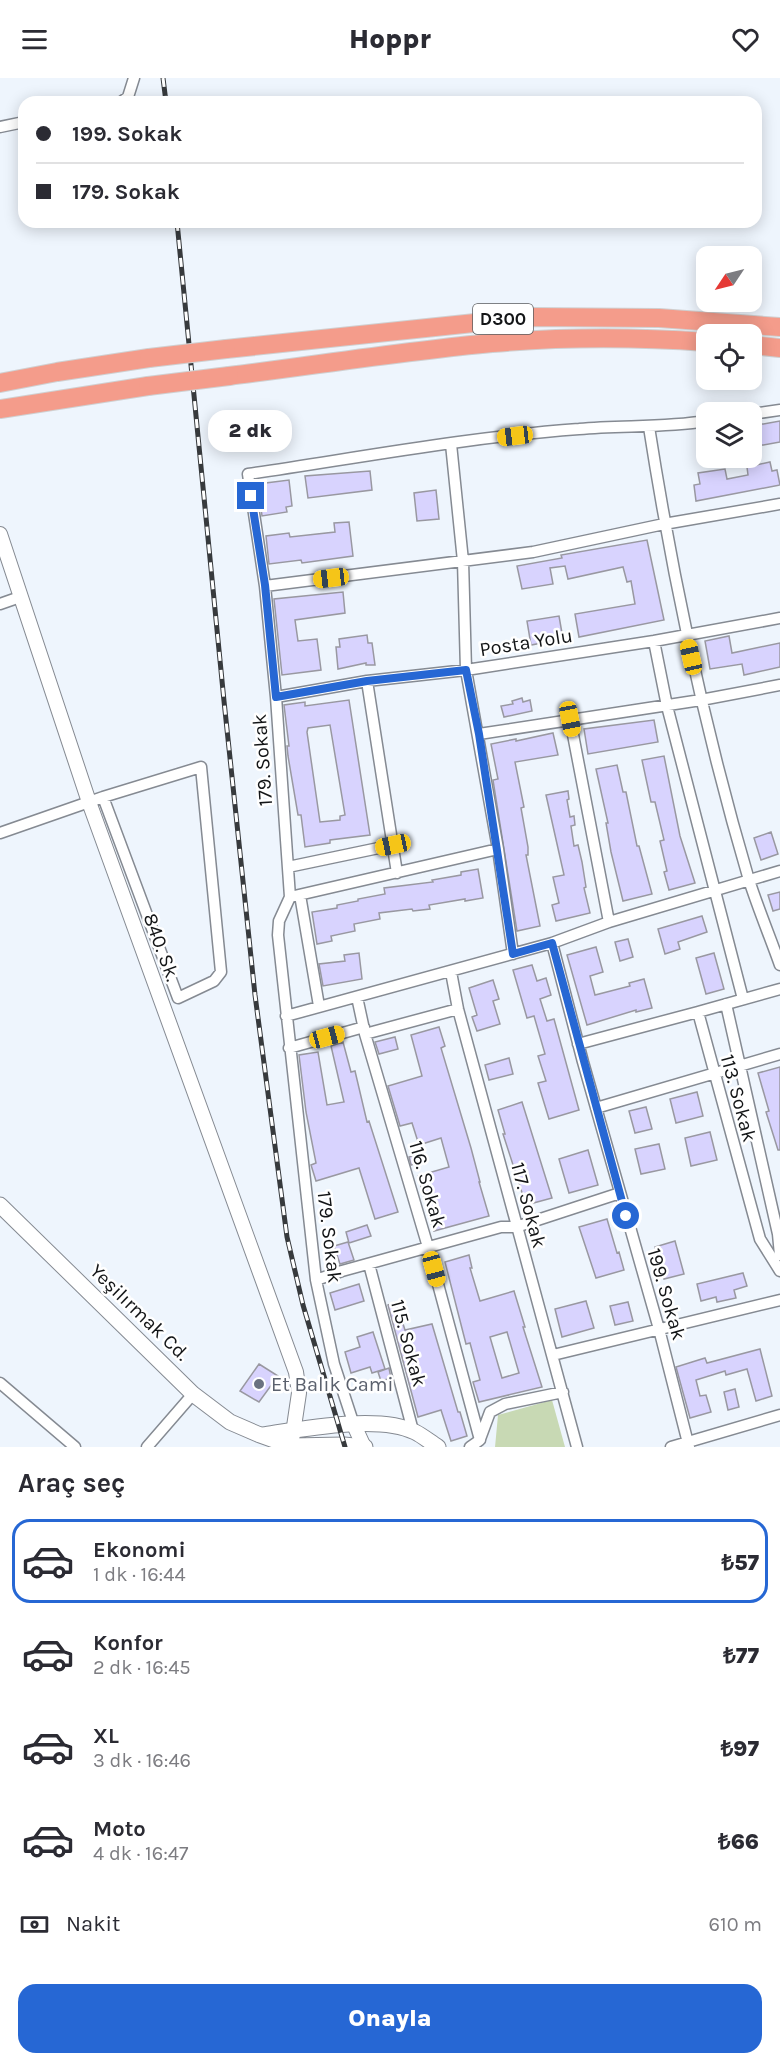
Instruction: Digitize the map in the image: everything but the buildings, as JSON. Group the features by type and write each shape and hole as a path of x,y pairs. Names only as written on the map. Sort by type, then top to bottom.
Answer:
{"highway":[{"name":"D300","path":"0,383 148,358 531,317 659,318 780,327"},
{"name":"D300","path":"0,409 148,386 492,343 579,338 696,341"},
{"path":"762,346 780,348"}],"main road":[{"name":"Yeşilırmak Cd.","path":"0,1205 193,1394 230,1422 260,1436 287,1441"},
{"path":"287,1441 354,1425 386,1424 413,1431 438,1447"},
{"path":"287,1441 365,1447"}],"street":[{"path":"128,96 134,78"},
{"path":"0,127 18,123"},
{"path":"762,413 780,410"},
{"name":"179. Sokak","path":"354,1425 334,1364 316,1280 289,1048 278,935 279,921 295,896 288,867 276,697 265,585 248,474 451,444 579,429 649,427 696,422"},
{"path":"649,427 664,524 701,700 749,881 780,965"},
{"path":"451,444 463,561 466,670 479,734 513,954"},
{"path":"265,585 533,552 664,524 780,504"},
{"name":"840. Sk.","path":"0,534 88,802 296,1372 299,1393 287,1441"},
{"path":"0,604 20,597"},
{"name":"Posta Yolu","path":"276,697 367,681 466,670 654,642 780,618"},
{"path":"654,642 667,706 743,999"},
{"path":"367,681 397,873"},
{"path":"479,734 667,706 780,685"},
{"path":"570,719 609,922"},
{"path":"0,833 103,797 201,767 221,972 214,981 178,998 103,797"},
{"path":"288,867 393,845"},
{"path":"318,1006 295,896 498,849"},
{"path":"286,1016 552,943 609,922 780,871"},
{"name":"199. Sokak","path":"552,943 578,1044 659,1329 688,1444"},
{"name":"117. Sokak","path":"451,972 458,1009 577,1447"},
{"path":"578,1044 780,989"},
{"name":"116. Sokak","path":"357,997 480,1440"},
{"path":"726,1004 778,1234 780,1255"},
{"path":"289,1048 458,1009"},
{"name":"113. Sokak","path":"698,1012 760,1239 780,1271"},
{"path":"596,1108 780,1054"},
{"path":"316,1280 501,1227 516,1227 620,1193"},
{"name":"115. Sokak","path":"369,1264 413,1431"},
{"path":"553,1355 780,1300"},
{"path":"0,1383 75,1447"},
{"path":"470,1447 480,1440 490,1412 505,1404 563,1392"},
{"path":"147,1447 193,1394"},
{"path":"671,1447 688,1444 780,1415"},
{"path":"354,1425 365,1447"}],"green space":[{"path":"552,1400 565,1447 495,1447 498,1415"}],"railway":[{"path":"163,78 165,96"},
{"path":"178,228 255,995 287,1237 303,1305 345,1447"}],"place":[{"name":"Et Balık Cami","path":"259,1384"}],"route":[{"path":"251,496 265,585 276,697 367,681 466,670 479,734 513,954 552,943 626,1216"}]}
